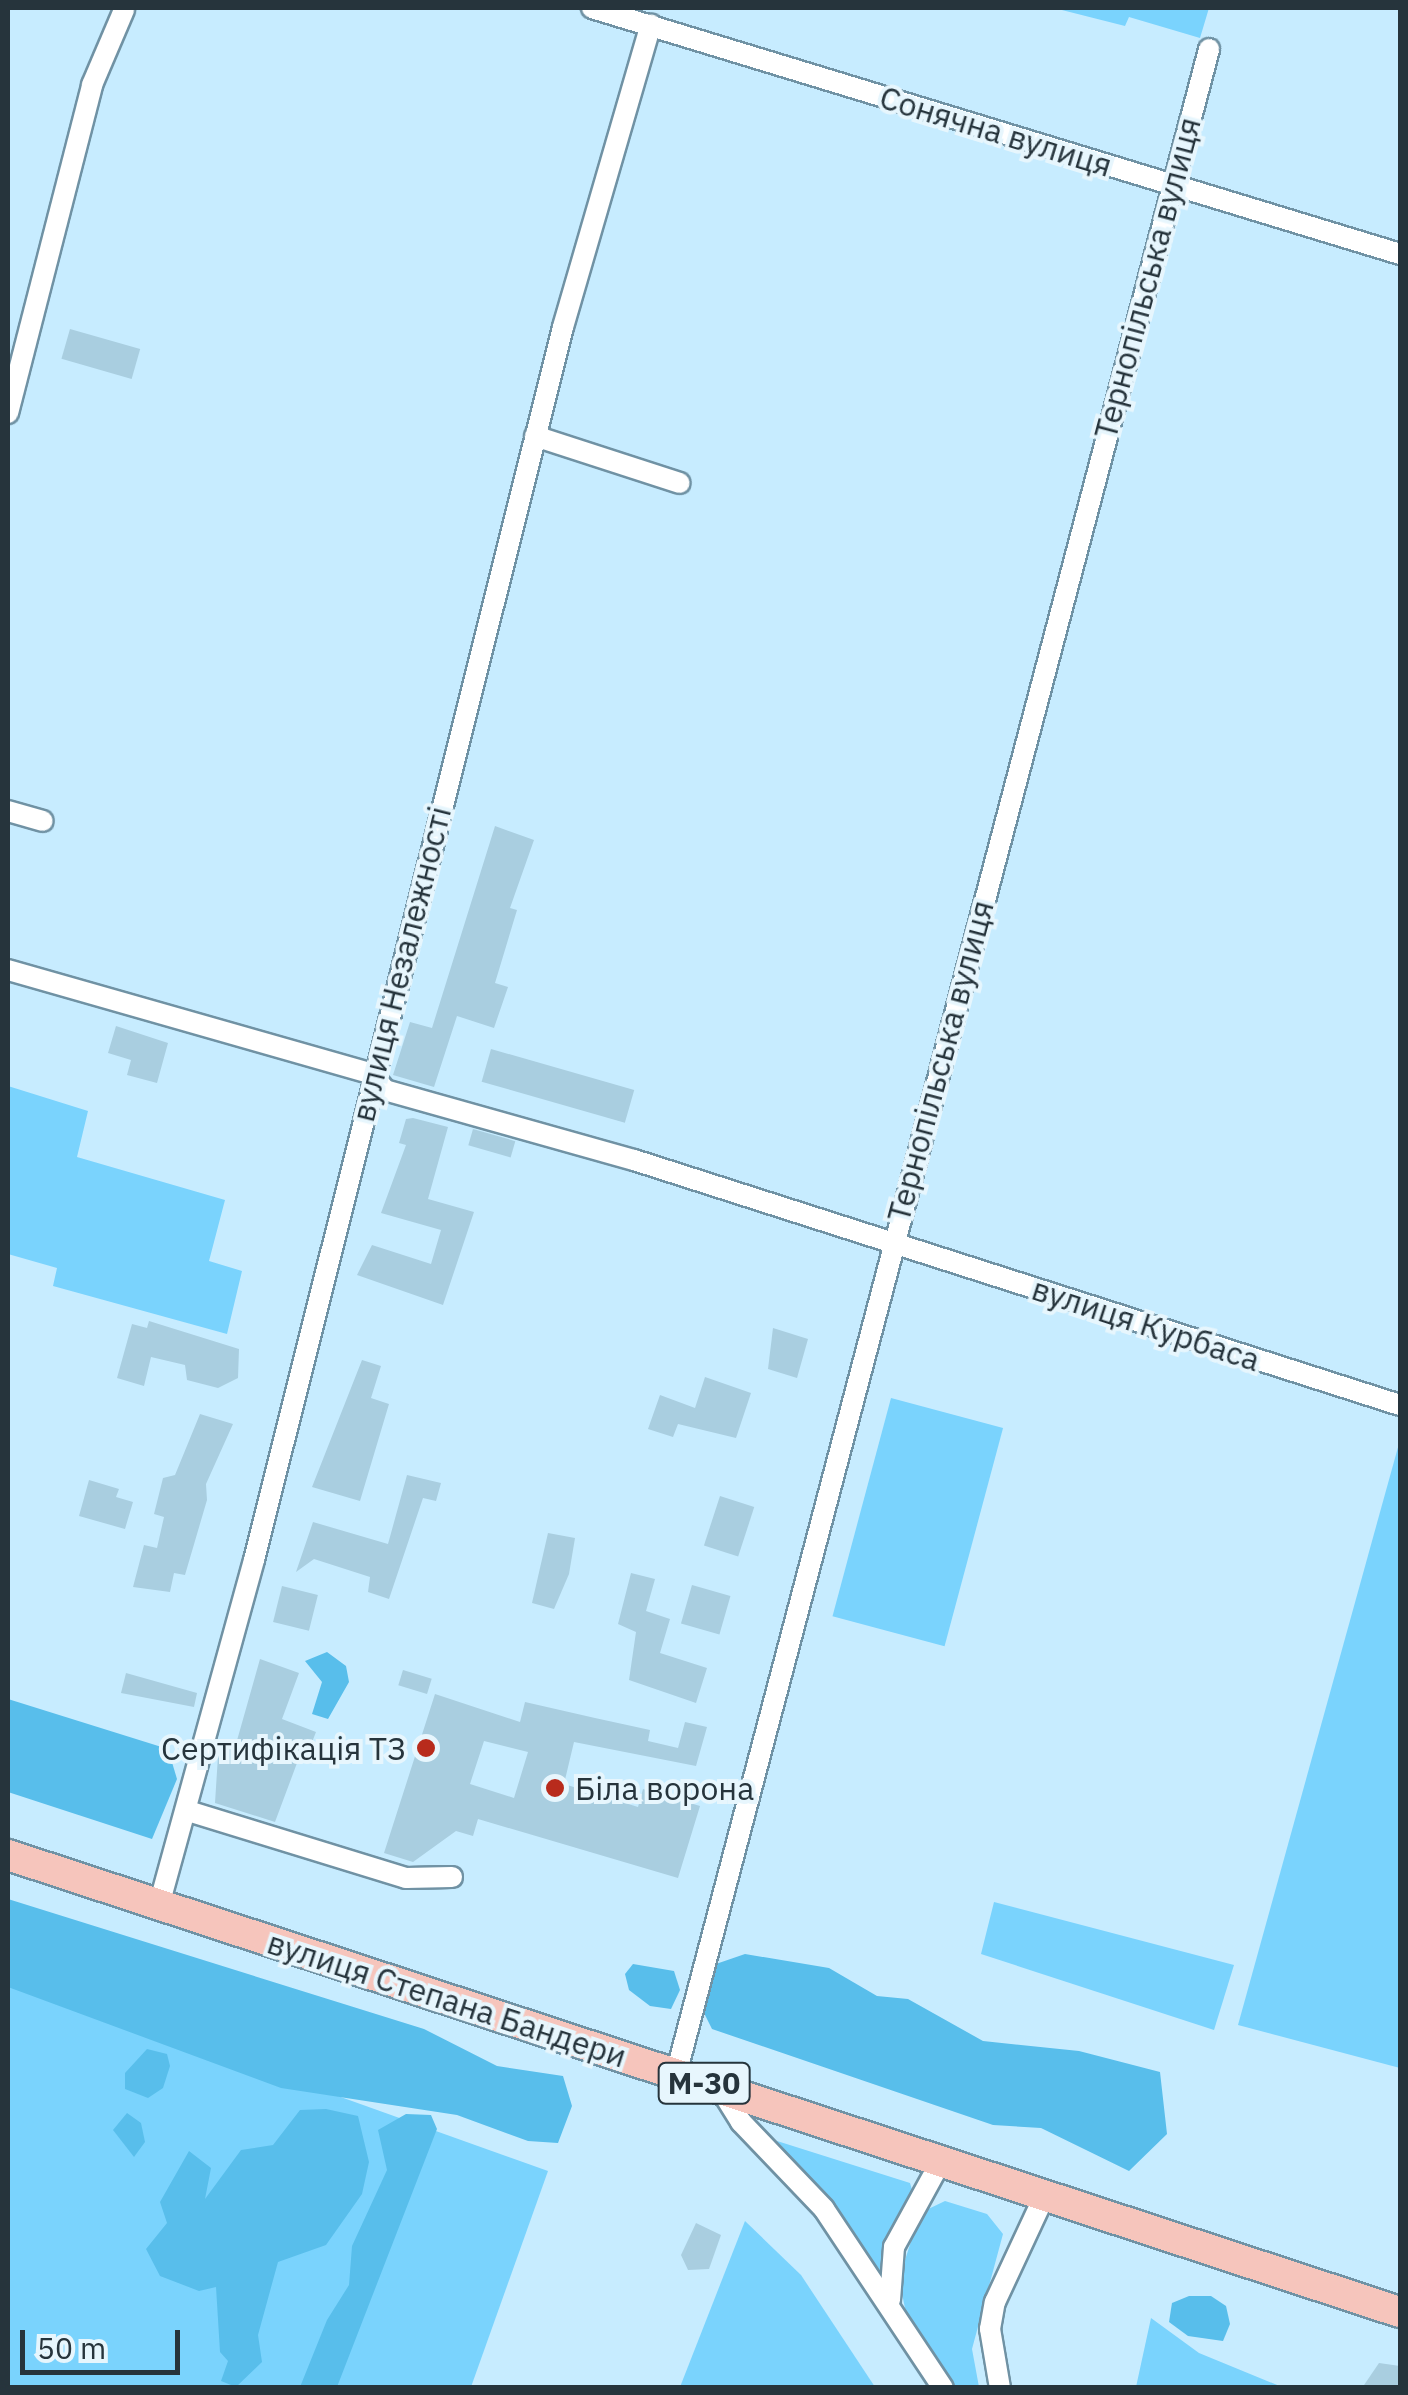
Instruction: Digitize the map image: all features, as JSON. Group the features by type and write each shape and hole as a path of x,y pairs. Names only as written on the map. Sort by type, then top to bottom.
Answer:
{"highway":[{"name":"вулиця Степана Бандери","path":"8,1855 1400,2312"}],"street":[{"name":"Сонячна вулиця","path":"592,8 1400,254"},
{"path":"8,413 92,84 124,10"},
{"name":"вулиця Незалежності","path":"159,1905 188,1812 535,436 650,25"},
{"name":"Тернопільська вулиця","path":"676,2074 1208,49"},
{"path":"535,436 680,482"},
{"path":"8,811 43,821"},
{"name":"вулиця Курбаса","path":"8,970 372,1074 385,1090 892,1243 1400,1405"},
{"path":"188,1812 406,1878 452,1877"},
{"path":"720,2089 741,2122 824,2209 943,2388"},
{"path":"891,2307 894,2247 941,2161"},
{"path":"1000,2388 990,2329 995,2302 1046,2195"}],"shaded area":[{"path":"1054,8 1209,8 1200,38 1129,17 1125,26"},
{"path":"8,1086 88,1111 77,1157 225,1200 209,1261 242,1271 227,1334 53,1286 57,1268 8,1254"},
{"path":"891,1398 1003,1428 945,1646 833,1616"},
{"path":"1400,1440 1400,2068 1238,2025"},
{"path":"327,1652 346,1666 349,1682 328,1719 312,1714 322,1682 305,1661"},
{"path":"8,1699 168,1749 177,1779 152,1839 8,1792"},
{"path":"8,1899 424,2029 497,2066 563,2076 572,2106 558,2143 528,2141 457,2115 281,2088 8,1987"},
{"path":"994,1902 1234,1965 1214,2030 981,1954"},
{"path":"745,1954 829,1968 877,1996 908,1999 983,2041 1079,2051 1160,2072 1167,2134 1129,2171 1041,2128 993,2125 712,2029 702,2009 713,1965"},
{"path":"633,1964 674,1971 680,1990 671,2009 650,2006 629,1990 625,1974"},
{"path":"8,1978 548,2171 471,2387 8,2388"},
{"path":"147,2049 167,2054 170,2066 163,2088 148,2098 125,2089 125,2073"},
{"path":"326,2109 358,2116 369,2162 362,2194 326,2245 278,2262 258,2335 262,2362 236,2387 221,2381 228,2361 220,2352 216,2287 199,2291 160,2276 146,2249 167,2223 160,2202 189,2151 211,2168 205,2199 241,2150 273,2145 300,2110"},
{"path":"127,2113 141,2123 145,2142 134,2157 113,2130"},
{"path":"406,2114 431,2115 437,2129 337,2387 300,2387 327,2320 349,2285 352,2246 387,2170 378,2130"},
{"path":"758,2135 910,2183 913,2193 890,2237 881,2276"},
{"path":"945,2201 987,2214 1003,2234 972,2349 979,2387 956,2387 906,2313 899,2279 920,2213"},
{"path":"745,2221 801,2275 875,2387 680,2387"},
{"path":"1189,2296 1211,2296 1226,2306 1230,2324 1223,2341 1188,2336 1169,2322 1172,2303"},
{"path":"1151,2318 1199,2353 1282,2387 1136,2387"}],"building":[{"path":"70,329 140,349 132,379 61,359"},
{"path":"495,826 534,840 510,908 517,910 495,983 508,987 494,1028 457,1016 434,1087 393,1075 410,1022 432,1028"},
{"path":"116,1026 168,1043 157,1083 127,1075 131,1060 108,1053"},
{"path":"491,1049 634,1090 625,1123 482,1082"},
{"path":"406,1119 448,1127 428,1199 474,1212 443,1305 357,1275 372,1245 431,1264 441,1230 381,1213 406,1145 399,1143"},
{"path":"473,1129 515,1141 511,1157 468,1145"},
{"path":"149,1321 239,1349 238,1378 218,1388 187,1380 185,1365 151,1357 144,1386 117,1378 132,1324 147,1328"},
{"path":"773,1328 808,1339 797,1378 768,1369"},
{"path":"362,1360 381,1366 371,1398 389,1404 360,1501 312,1487"},
{"path":"705,1377 751,1393 736,1438 678,1424 673,1437 648,1429 660,1395 695,1408"},
{"path":"200,1414 233,1424 206,1484 207,1500 185,1575 174,1573 170,1592 133,1587 144,1545 157,1548 164,1517 154,1514 163,1478 175,1475"},
{"path":"407,1475 441,1483 436,1501 423,1498 389,1599 368,1592 370,1577 314,1559 296,1572 313,1522 388,1544"},
{"path":"89,1480 119,1489 116,1497 133,1502 125,1529 79,1516"},
{"path":"720,1496 754,1507 738,1557 704,1545"},
{"path":"548,1533 575,1538 569,1574 554,1609 532,1603"},
{"path":"631,1573 655,1579 646,1611 670,1619 660,1653 707,1668 696,1703 629,1680 636,1632 618,1624"},
{"path":"692,1585 730,1596 719,1634 681,1623"},
{"path":"282,1586 318,1595 309,1631 273,1622"},
{"path":"260,1659 299,1673 282,1719 316,1732 309,1750 303,1747 275,1822 215,1803 219,1740 236,1744"},
{"path":"403,1670 432,1679 427,1694 398,1685"},
{"path":"126,1673 197,1693 194,1707 121,1693"},
{"path":"435,1694 520,1722 525,1702 650,1730 648,1741 678,1748 685,1722 707,1727 696,1766 574,1742 564,1784 638,1807 643,1789 700,1806 678,1878 478,1819 473,1836 456,1831 413,1862 384,1853","holes":["484,1741 528,1752 514,1798 470,1784"]},
{"path":"696,2223 721,2235 709,2269 688,2270 681,2255"},
{"path":"1379,2363 1400,2366 1400,2388 1362,2388"}],"place":[{"name":"Сертифікація ТЗ","path":"426,1748"},
{"name":"Біла ворона","path":"555,1788"}]}
